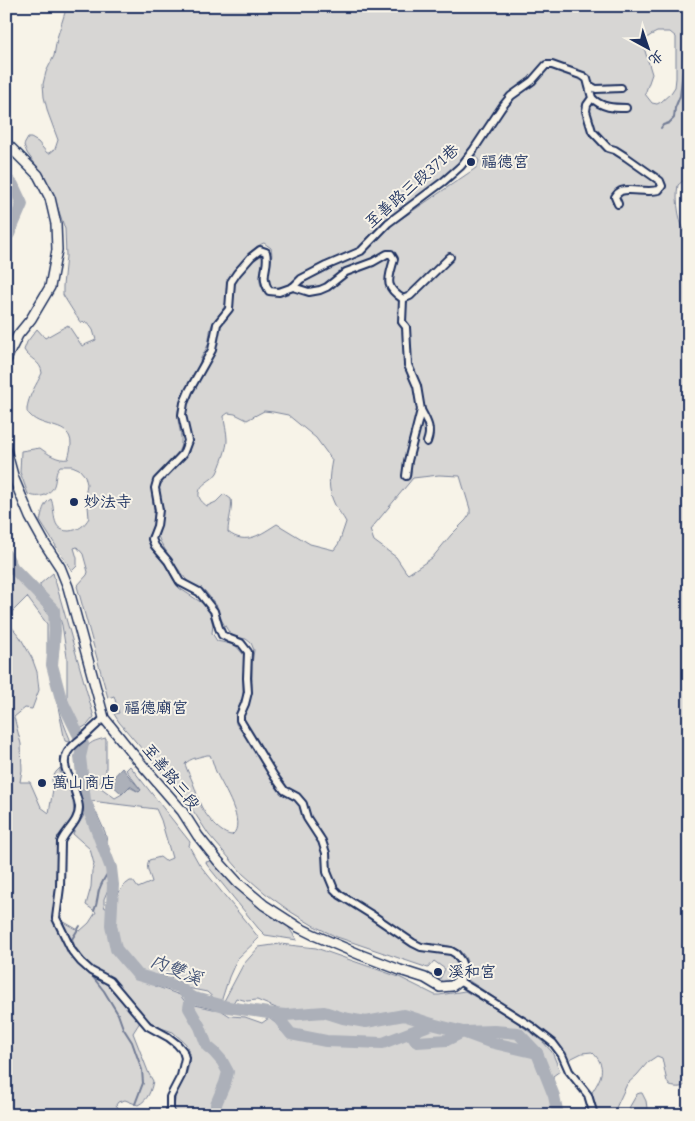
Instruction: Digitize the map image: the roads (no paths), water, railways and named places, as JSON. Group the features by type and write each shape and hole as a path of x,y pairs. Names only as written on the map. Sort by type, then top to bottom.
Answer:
{"street":[{"name":"至善路三段371巷","path":"459,981 463,975 464,966 456,954 451,951 421,947 413,943 334,890 327,872 326,852 322,841 307,818 303,804 297,797 284,790 240,720 240,714 248,692 248,652 241,642 230,640 222,635 214,611 199,592 180,582 168,561 155,546 152,539 157,526 159,510 155,488 157,481 183,454 188,441 182,415 184,403 212,350 217,324 229,310 231,282 250,256 260,250 266,252 268,259 264,277 269,291 279,292 293,287 301,279 361,251 388,223 461,166 511,96 532,81 546,65 552,65 583,76 587,79 589,85"},
{"path":"589,85 596,90 621,88"},
{"path":"589,85 592,98 596,102 606,107 626,108"},
{"path":"592,98 587,105 586,111 592,131 608,148 626,157 660,181 662,186 659,190 652,192 621,191 615,197 618,204"},
{"path":"6,143 38,175 50,198 56,224 57,250 50,287 31,319 18,335 6,361"},
{"path":"293,287 309,292 320,290 327,287 346,272 373,262 386,254 391,254 394,259 390,274 390,287 393,293 403,299"},
{"path":"403,299 410,296 450,257"},
{"path":"403,299 402,322 406,327 408,365 417,386 421,410 429,424 427,442"},
{"path":"406,476 421,410"},
{"name":"至善路三段","path":"6,450 14,479 30,517 60,568 68,587 104,718 182,811 198,836 218,861 238,883 264,905 314,936 425,978 440,987 452,986 459,981"},
{"path":"104,718 76,742 65,762 80,809 76,820 62,837 60,887 56,918 72,951 81,962 91,971 110,981 148,1026 173,1041 183,1051 185,1058 181,1076 170,1097 170,1115"},
{"path":"459,981 531,1026 553,1043 562,1055 569,1071 588,1095 594,1115"}],"waterway":[{"path":"661,128 674,118 675,108 680,96 683,71 689,59"},
{"name":"內雙溪","path":"6,178 13,185 22,204 6,237"},
{"name":"內雙溪","path":"6,555 13,568 54,610 55,631 52,665 61,699 83,744 80,757 85,800 111,868 113,885 111,925 116,949 138,975 179,987 191,997 228,1007 275,1014 291,1034 326,1041 383,1043 432,1024 463,1032 494,1031 518,1033 537,1053 554,1096 558,1115"},
{"path":"94,911 99,890 111,868"},
{"path":"80,926 72,939 73,944 92,968"},
{"path":"92,976 118,1014 123,1028 132,1042 142,1070 143,1083 135,1104"},
{"path":"191,997 189,1008 200,1027 207,1046 222,1061 228,1072 216,1104 216,1115"},
{"path":"275,1014 324,1012 366,1022 404,1015 432,1024"},
{"name":"內雙溪","path":"411,1033 417,1042 447,1040 463,1032 490,1042 537,1053"}],"place":[{"name":"福德宮","path":"471,162"},
{"name":"妙法寺","path":"74,502"},
{"name":"福德廟宮","path":"114,708"},
{"name":"萬山商店","path":"42,783"},
{"name":"溪和宮","path":"438,972"}]}
